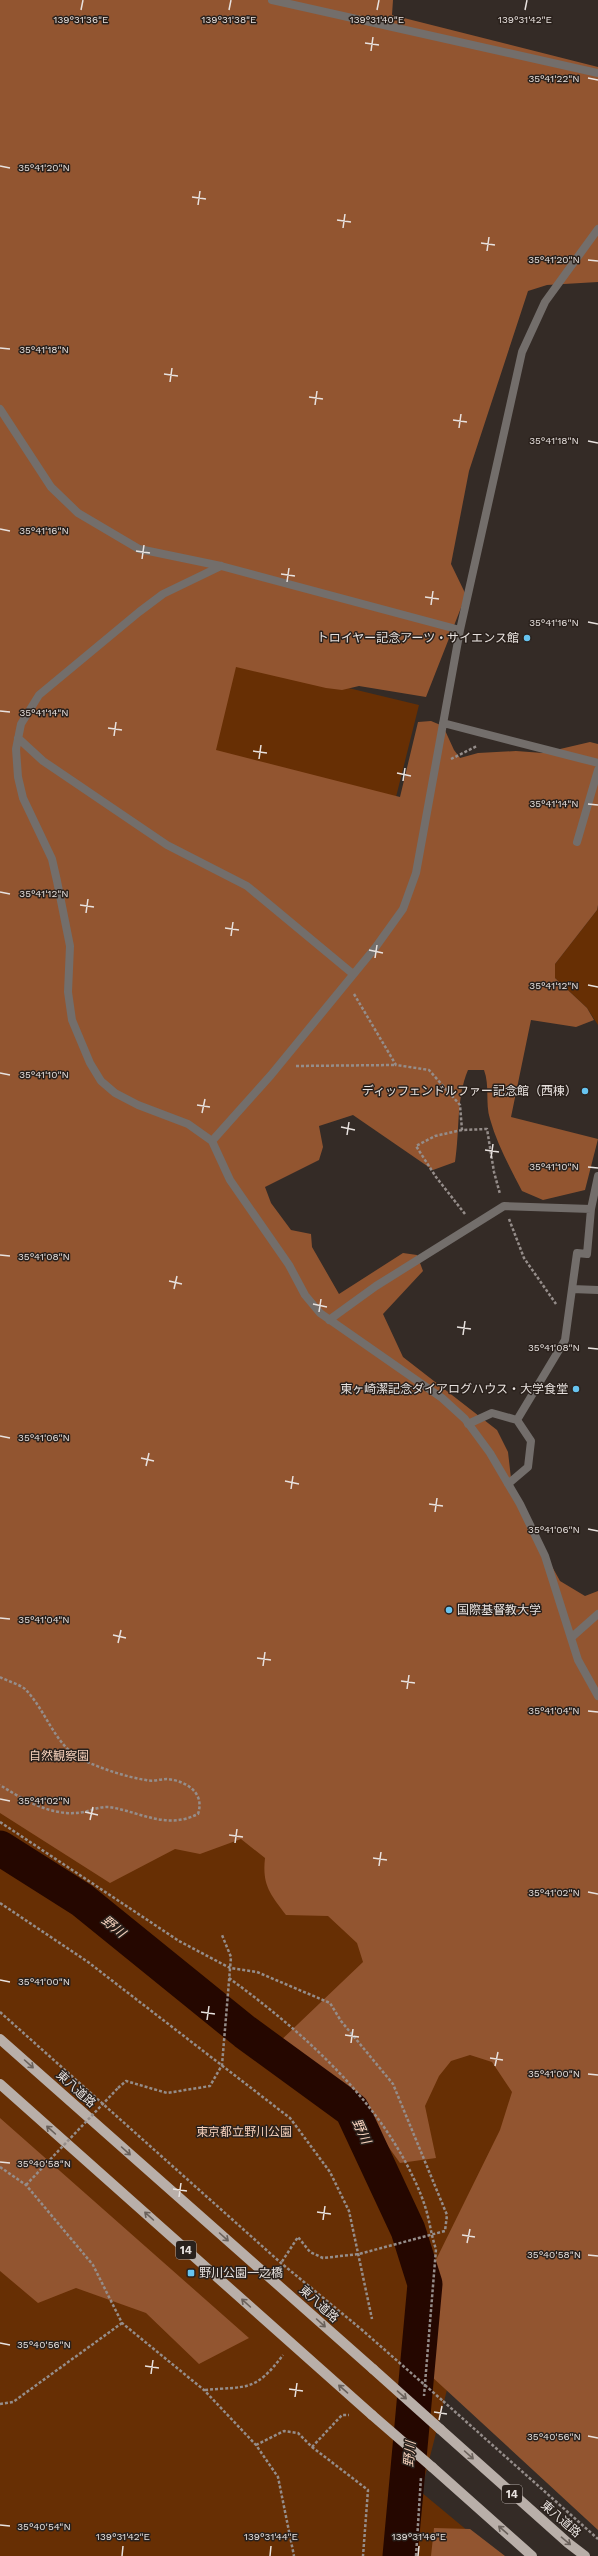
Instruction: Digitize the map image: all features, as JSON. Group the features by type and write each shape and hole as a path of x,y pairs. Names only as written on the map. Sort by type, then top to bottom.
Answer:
{"main road":[{"name":"東八道路","path":"0,2039 568,2543 585,2556"},
{"name":"14","path":"0,2084 532,2556"}],"lane":[{"path":"272,0 598,73"},
{"path":"212,1141 278,1066 347,982 403,909 416,873 460,630 522,352 545,302 598,229"},
{"path":"0,409 51,487 78,513 140,549 221,566 460,630"},
{"path":"221,566 163,594 39,695 21,724 16,749 23,798 52,859 70,946 68,992 72,1020 90,1063 101,1081 115,1093 138,1105 188,1124 212,1141 230,1180 282,1254 305,1296 329,1320 442,1398 468,1424 508,1484 545,1556 572,1637 578,1660 598,1696"},
{"path":"443,723 598,763"},
{"path":"18,738 43,762 167,845 247,886 353,974"},
{"path":"577,842 598,770"},
{"path":"517,1420 565,1340 577,1253 587,1254 591,1208 598,1176"},
{"path":"329,1320 376,1286 504,1206 591,1208"},
{"path":"572,1289 598,1290"},
{"path":"468,1424 492,1413 517,1420 531,1441 529,1461 528,1467 508,1484"},
{"path":"572,1637 598,1614"}],"path":[{"path":"450,760 480,744"},
{"path":"347,982 396,1065"},
{"path":"278,1066 396,1065 429,1070 440,1080 460,1105 462,1130"},
{"path":"474,1224 436,1177 416,1146 435,1136 462,1130 486,1129 494,1172 504,1206 524,1258 568,1319"},
{"path":"0,1677 24,1688 40,1709 65,1748 84,1761 148,1781 168,1779 187,1785 199,1796 201,1806 198,1814 178,1821 145,1818 108,1807 76,1814 49,1811 0,1784"},
{"path":"0,1822 179,1941 230,1968 257,1972 330,2003 342,2022 393,2084 447,2215 445,2231 359,2254 323,2258 310,2252 298,2237 281,2263"},
{"path":"0,1903 88,1962 290,2118 330,2172 349,2212 372,2319"},
{"path":"26,2185 126,2081 167,2092 210,2086 222,2065 228,1978 231,1957 222,1935"},
{"path":"228,1978 304,2039 351,2087 387,2132 413,2177 428,2216 430,2235 436,2249 424,2404"},
{"path":"0,2012 281,2263 361,2329 598,2539"},
{"path":"0,2166 26,2185 93,2264 122,2323 204,2390 256,2445 278,2477 294,2556"},
{"path":"0,2404 13,2402 122,2323"},
{"path":"204,2390 251,2385 259,2382 266,2376 292,2344"},
{"path":"312,2447 342,2415"},
{"path":"256,2445 284,2431 298,2433 312,2447 368,2490 363,2556"},
{"path":"416,2556 421,2472"}],"green space":[{"name":"国際基督教大学","path":"0,0 393,0 392,15 598,67 598,282 547,285 528,291 469,471 451,564 466,595 426,697 359,686 342,690 326,688 236,667 216,750 400,797 418,722 431,721 443,726 454,750 460,758 478,753 516,751 543,753 590,742 598,744 598,905 597,910 555,964 555,978 587,1008 594,1020 576,1027 531,1020 511,1117 598,1139 585,1190 543,1200 522,1191 496,1138 489,1113 487,1082 484,1070 468,1070 464,1081 460,1103 455,1162 433,1170 353,1115 319,1126 323,1147 319,1160 265,1187 271,1203 291,1230 311,1234 312,1247 339,1294 403,1253 417,1255 423,1271 383,1314 403,1357 497,1430 508,1452 513,1496 560,1581 585,1596 598,1591 598,2530 431,2376 429,2274 500,2130 512,2092 492,2062 470,2055 451,2061 439,2076 425,2106 436,2158 400,2163 362,2110 276,2045 363,1962 357,1943 328,1916 286,1915 268,1889 264,1867 265,1858 241,1839 200,1854 175,1849 110,1883 0,1813"},
{"path":"228,659 419,705 395,801 204,755"},
{"path":"598,905 598,1025 587,1008 555,978 555,964 597,910"},
{"name":"東京都立野川公園","path":"0,1604 530,2063 421,2492 498,2556 0,2556"},
{"path":"0,2118 249,2338 199,2364 146,2313 76,2288 38,2303 0,2271"},
{"path":"434,2528 470,2529 505,2556 431,2556"}],"waterway":[{"name":"野川","path":"0,1848 82,1900 245,2032 352,2110 408,2230 425,2284 400,2556"}],"place":[{"name":"トロイヤー記念アーツ・サイエンス館","path":"527,638"},
{"name":"ディッフェンドルファー記念館（西棟）","path":"585,1091"},
{"name":"東ヶ崎潔記念ダイアログハウス・大学食堂","path":"576,1389"},
{"name":"国際基督教大学","path":"449,1610"},
{"name":"野川公園一之橋","path":"191,2273"}],"park label":[{"name":"自然観察園","path":"59,1756"}]}
